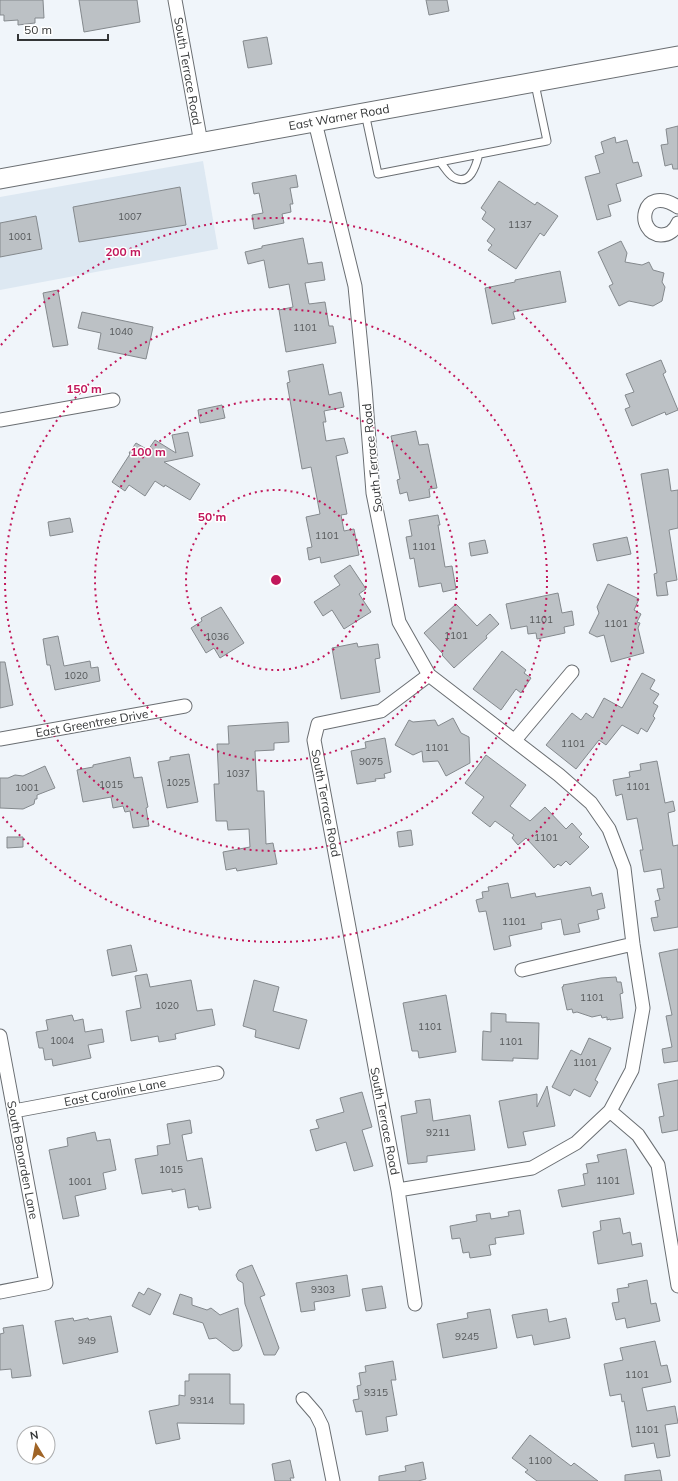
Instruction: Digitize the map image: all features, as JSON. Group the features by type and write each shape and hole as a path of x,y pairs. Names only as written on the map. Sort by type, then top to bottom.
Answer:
{"main road":[{"name":"East Warner Road","path":"0,179 678,56"}],"street":[{"name":"South Terrace Road","path":"175,0 201,143"},
{"name":"South Terrace Road","path":"315,122 355,286 373,493 399,622 429,675 381,711 318,724 314,740 398,1190 415,1304"},
{"path":"678,208 665,201 656,201 646,210 644,216 647,227 658,235 664,235 673,230 678,223"},
{"path":"0,420 113,400"},
{"path":"515,740 572,672"},
{"path":"398,1190 532,1168 576,1143 610,1111 632,1070 643,1008 633,944 624,868 608,829 591,803 559,775 429,675"},
{"name":"East Greentree Drive","path":"0,739 185,706"},
{"path":"522,970 633,944"},
{"name":"South Bonarden Lane","path":"0,1036 46,1284 0,1292"},
{"name":"East Caroline Lane","path":"14,1111 217,1073"},
{"path":"610,1111 638,1135 658,1165 678,1286"},
{"path":"303,1399 316,1414 322,1426 333,1481"}],"lane":[{"path":"365,113 378,174 547,141 535,82"},
{"path":"440,162 452,177 461,179 468,177 472,173 476,166 479,154"}],"shaded area":[{"path":"203,161 218,249 0,290 0,197"}],"building":[{"path":"0,0 43,0 44,18 35,18 35,23 18,25 18,20 4,21 4,15 0,15"},
{"path":"79,0 137,0 140,22 84,32"},
{"path":"426,0 447,0 449,11 429,15"},
{"path":"267,37 272,64 248,68 243,41"},
{"path":"678,126 678,169 673,169 672,164 665,166 661,145 668,144 666,129"},
{"path":"615,137 616,143 627,140 633,163 638,162 642,176 616,184 621,201 608,205 611,216 597,220 585,177 600,173 595,156 604,153 601,142"},
{"path":"296,175 298,187 290,188 293,204 290,204 291,212 282,214 284,223 254,229 252,215 263,213 259,193 254,194 252,183"},
{"path":"499,181 535,205 537,202 558,216 544,236 540,233 516,269 488,250 492,245 487,241 495,229 482,219 486,212 481,208"},
{"path":"180,187 186,225 79,242 73,207"},
{"path":"36,216 42,249 0,257 0,223"},
{"path":"303,238 308,264 322,262 325,280 305,283 309,304 325,302 329,326 333,326 336,343 286,352 279,310 293,307 289,284 269,288 264,260 248,264 245,252 262,248 262,246"},
{"path":"621,241 627,253 625,262 642,265 649,262 653,270 664,273 662,282 665,287 662,301 653,306 629,301 619,306 609,286 613,284 598,252"},
{"path":"560,271 566,302 513,312 515,319 492,324 485,288"},
{"path":"58,290 68,345 53,347 43,293"},
{"path":"82,312 153,327 146,359 98,349 101,333 78,328"},
{"path":"661,360 666,372 663,374 678,410 666,415 665,412 632,426 625,409 630,407 625,395 634,392 626,374"},
{"path":"323,364 329,395 341,392 344,407 324,411 326,422 323,422 326,441 344,438 348,453 336,456 347,514 341,515 344,531 354,529 359,555 321,563 320,557 309,560 307,548 312,547 306,517 320,514 311,467 302,469 287,383 290,382 288,371"},
{"path":"222,405 225,418 200,423 198,410"},
{"path":"416,431 419,445 428,444 437,488 429,489 430,497 409,501 407,492 400,494 397,480 400,479 391,436"},
{"path":"188,432 193,456 164,462 200,484 190,500 165,485 164,487 155,481 145,496 129,485 125,491 112,482 136,443 148,450 155,440 176,453 172,435"},
{"path":"668,469 671,491 678,490 678,528 669,530 677,580 666,582 668,595 657,596 654,574 657,573 641,474"},
{"path":"438,515 440,525 438,525 445,567 452,566 456,589 443,592 441,583 419,587 414,558 410,559 406,537 412,536 409,520"},
{"path":"70,518 73,532 50,536 48,522"},
{"path":"627,537 631,554 597,561 593,544"},
{"path":"485,540 488,553 471,556 469,543"},
{"path":"350,565 366,589 359,594 371,612 344,629 332,610 323,616 314,602 340,585 334,576"},
{"path":"608,584 639,599 634,610 641,614 637,622 640,623 638,628 644,653 611,662 604,635 597,637 589,633 599,613 597,607"},
{"path":"558,593 562,613 572,611 574,625 564,627 565,633 537,639 536,633 528,634 527,626 511,629 506,604"},
{"path":"456,604 477,626 490,614 499,624 486,636 487,638 454,668 424,633"},
{"path":"221,607 244,643 220,658 214,648 206,653 191,628 202,621 201,618"},
{"path":"58,636 64,666 90,661 91,668 98,667 100,681 55,690 50,665 47,665 43,639"},
{"path":"357,643 358,647 378,644 380,658 375,659 380,692 341,699 332,648"},
{"path":"502,651 526,670 524,673 531,678 521,693 516,689 501,710 473,689"},
{"path":"0,662 5,662 13,705 0,708"},
{"path":"642,673 655,680 650,689 659,694 653,703 658,706 653,716 655,718 647,732 641,728 638,734 622,725 606,745 599,740 576,769 546,745 572,713 581,720 586,713 593,718 604,698 622,708"},
{"path":"453,718 461,733 469,737 470,763 446,776 438,761 423,762 422,751 413,755 395,745 409,720 413,722 435,720 438,726"},
{"path":"288,722 289,742 274,743 274,750 255,751 257,791 264,791 266,844 273,843 277,864 237,871 236,868 226,870 223,852 250,847 249,829 228,830 227,821 216,821 214,784 219,784 217,744 229,744 228,726"},
{"path":"385,738 391,772 384,774 385,778 357,784 351,751 366,748 365,742"},
{"path":"189,754 198,802 167,808 158,762 170,760 170,757"},
{"path":"486,755 526,785 510,806 530,821 545,807 566,829 572,823 582,834 579,837 589,847 570,865 566,861 561,866 558,864 554,868 526,838 518,845 512,838 514,835 495,821 490,827 472,813 484,797 465,783"},
{"path":"130,757 134,778 142,777 148,807 146,808 149,826 133,828 130,811 125,812 123,806 113,808 111,797 83,802 77,770"},
{"path":"657,761 665,803 673,801 675,811 668,813 673,846 678,845 678,927 654,931 651,918 658,917 655,901 660,900 657,889 664,888 661,869 644,872 640,850 643,850 637,818 627,820 622,794 616,796 613,780 630,777 629,772 641,770 640,764"},
{"path":"45,766 55,788 37,795 37,799 35,799 34,804 23,809 0,808 0,778 8,778 15,775 23,776"},
{"path":"411,830 413,845 399,847 397,832"},
{"path":"7,837 23,837 23,847 7,848"},
{"path":"508,883 511,898 535,893 536,897 590,887 592,896 602,893 605,908 597,910 599,919 578,924 580,932 564,935 561,919 541,923 542,929 509,936 511,946 494,950 486,911 479,912 476,900 483,898 482,892 489,891 488,887"},
{"path":"131,945 137,971 112,976 107,950"},
{"path":"678,949 678,1061 664,1063 662,1049 672,1047 666,1016 672,1015 659,953"},
{"path":"147,974 150,987 191,980 197,1011 212,1009 215,1025 175,1034 176,1039 159,1042 158,1036 131,1041 126,1011 141,1008 135,976"},
{"path":"616,977 617,982 621,982 623,993 620,994 623,1018 607,1020 607,1017 602,1018 601,1015 592,1017 577,1012 573,1013 572,1009 567,1010 562,987 564,986 563,985 601,978"},
{"path":"254,980 279,987 273,1011 307,1020 299,1049 255,1037 256,1030 243,1026"},
{"path":"446,995 456,1052 419,1058 418,1051 412,1051 403,1003"},
{"path":"491,1013 506,1014 506,1022 539,1023 538,1059 513,1058 513,1061 482,1060 483,1031 491,1032"},
{"path":"72,1015 74,1021 83,1019 85,1032 102,1029 104,1042 88,1045 91,1058 53,1066 52,1059 45,1060 43,1048 39,1048 36,1032 48,1030 46,1020"},
{"path":"589,1038 611,1048 595,1080 598,1082 590,1097 574,1089 570,1096 552,1087 571,1050 581,1055"},
{"path":"678,1080 678,1130 662,1133 659,1117 664,1116 658,1084"},
{"path":"547,1086 555,1126 523,1132 526,1145 508,1148 499,1101 537,1094 537,1107"},
{"path":"362,1092 372,1127 362,1130 373,1166 354,1171 346,1142 316,1151 310,1130 319,1128 316,1120 344,1112 340,1098"},
{"path":"430,1099 433,1121 470,1115 475,1150 427,1156 427,1162 408,1164 401,1116 417,1113 415,1101"},
{"path":"190,1120 192,1133 182,1135 187,1161 202,1158 211,1208 199,1210 198,1206 188,1208 185,1189 172,1192 172,1189 142,1194 135,1159 158,1155 157,1146 170,1144 167,1124"},
{"path":"95,1132 97,1141 110,1139 116,1170 103,1173 106,1189 75,1196 79,1216 63,1219 49,1150 68,1146 67,1138"},
{"path":"626,1149 634,1194 562,1207 558,1190 585,1185 583,1174 588,1173 586,1164 599,1162 597,1155"},
{"path":"520,1210 524,1234 495,1238 496,1244 489,1245 491,1255 470,1258 469,1252 463,1253 460,1238 452,1239 450,1226 477,1221 476,1215 490,1213 491,1219 509,1216 508,1212"},
{"path":"620,1218 623,1234 630,1232 632,1245 641,1243 643,1256 598,1264 593,1232 601,1230 600,1221"},
{"path":"252,1265 265,1295 260,1297 279,1348 275,1355 264,1355 245,1304 243,1283 238,1280 236,1275 239,1270"},
{"path":"347,1275 350,1296 314,1302 315,1310 301,1312 296,1283"},
{"path":"647,1280 651,1304 656,1303 660,1321 627,1328 625,1318 616,1320 612,1303 619,1302 617,1289 629,1287 628,1284"},
{"path":"382,1286 386,1308 366,1311 362,1289"},
{"path":"148,1288 161,1294 150,1315 132,1306 139,1292 144,1295"},
{"path":"180,1294 192,1298 192,1305 207,1310 211,1308 220,1315 238,1308 242,1346 239,1350 233,1351 216,1338 209,1339 203,1323 173,1314"},
{"path":"490,1309 497,1348 443,1358 437,1324 468,1318 467,1313"},
{"path":"547,1309 549,1322 566,1318 570,1338 534,1345 532,1335 517,1338 512,1315"},
{"path":"111,1316 118,1352 63,1364 55,1321 73,1318 74,1321 88,1318 89,1320"},
{"path":"23,1325 31,1376 12,1378 11,1369 0,1370 0,1334 4,1333 3,1328"},
{"path":"655,1341 661,1366 667,1365 671,1382 642,1388 647,1411 675,1406 678,1423 665,1425 670,1456 657,1458 654,1443 632,1447 624,1401 622,1402 621,1394 610,1396 604,1364 623,1360 620,1348"},
{"path":"393,1361 396,1380 391,1380 397,1415 386,1417 388,1431 366,1435 362,1411 356,1412 353,1400 359,1399 357,1386 361,1385 359,1373 366,1372 365,1366"},
{"path":"189,1374 230,1374 230,1404 244,1404 244,1424 177,1423 180,1439 156,1444 149,1411 179,1405 179,1395 185,1396 185,1381 189,1381"},
{"path":"530,1435 571,1466 574,1463 598,1481 537,1481 525,1472 528,1470 512,1458"},
{"path":"290,1460 294,1478 290,1478 291,1481 275,1481 272,1464"},
{"path":"423,1462 426,1479 418,1481 379,1481 379,1476 406,1471 405,1466"},
{"path":"660,1470 662,1481 625,1481 625,1475"}]}
